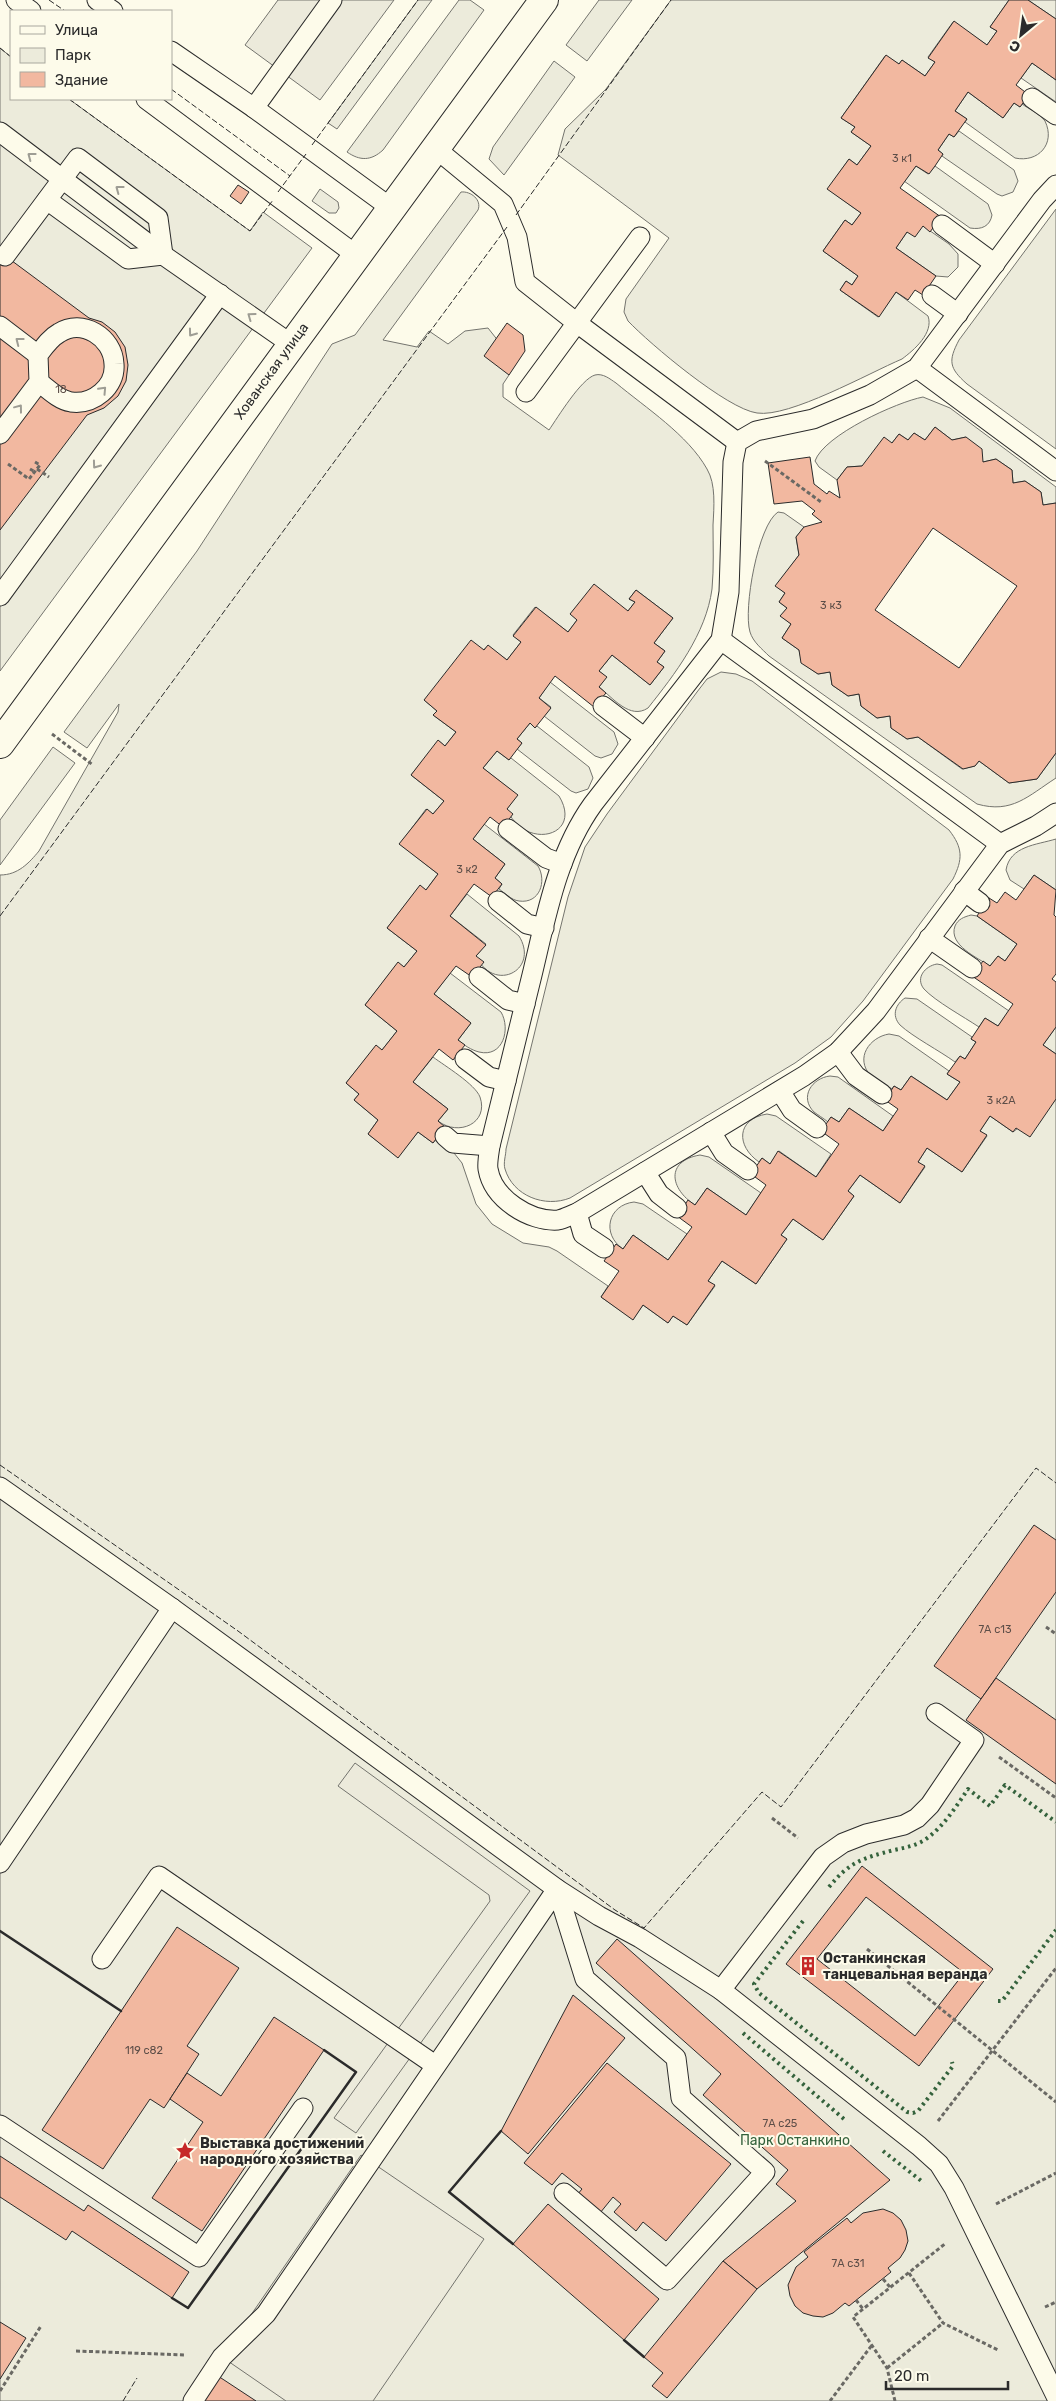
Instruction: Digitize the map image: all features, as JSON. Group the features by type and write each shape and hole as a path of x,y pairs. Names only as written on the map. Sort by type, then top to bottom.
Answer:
{"street":[{"name":"Хованская улица","path":"9,725 544,0"}],"lane":[{"path":"16,0 29,10"},
{"path":"97,0 112,10"},
{"path":"254,108 332,0"},
{"path":"172,52 254,108 391,208"},
{"path":"1032,98 1056,114"},
{"path":"147,100 356,255"},
{"path":"0,132 163,254 291,344"},
{"path":"435,148 503,204 517,237 525,282 737,442"},
{"path":"5,256 78,158 158,218 163,254"},
{"path":"1056,185 1042,200 917,368 870,395 813,419 756,431 737,442 733,462 729,592 721,640 580,822 562,864 544,928 490,1146 488,1169 495,1187 513,1206 537,1218 560,1220 577,1213 780,1091 838,1052 876,1011 1000,844 1036,826 1056,813"},
{"path":"47,200 128,259 163,254"},
{"path":"942,226 995,264"},
{"path":"526,392 640,237"},
{"path":"0,596 220,294"},
{"path":"932,295 958,314"},
{"path":"0,326 38,355"},
{"path":"0,434 39,382 38,355 59,332 71,328 84,328 96,333 106,341 112,353 115,365 112,378 106,389 96,398 83,402 71,402 59,397 39,382"},
{"path":"917,368 1056,471"},
{"path":"721,640 1000,844"},
{"path":"603,706 644,738"},
{"path":"508,829 546,858 562,864"},
{"path":"964,891 980,902"},
{"path":"498,901 527,924 544,928"},
{"path":"930,938 972,968"},
{"path":"479,977 508,1000 525,1004"},
{"path":"838,1052 856,1076 882,1094"},
{"path":"466,1059 489,1077 506,1081"},
{"path":"780,1091 792,1110 816,1128"},
{"path":"711,1132 724,1153 748,1170"},
{"path":"445,1136 453,1143 490,1146"},
{"path":"645,1172 658,1194 677,1208"},
{"path":"577,1213 583,1234 604,1248"},
{"path":"0,1487 172,1608 557,1889 599,1916 640,1938 721,1990 919,2146 947,2175 972,2222 1056,2396"},
{"path":"0,1863 172,1608"},
{"path":"721,1990 823,1857 843,1843 866,1834 904,1825 917,1818 930,1805 974,1740 936,1713"},
{"path":"102,1959 159,1876 435,2065"},
{"path":"194,2401 222,2357 266,2314 557,1889"},
{"path":"557,1889 585,1979 676,2058 680,2098 765,2172 667,2280 564,2192"},
{"path":"0,2125 199,2257 303,2108"}],"path":[{"path":"737,442 821,502"},
{"path":"7,463 29,479 40,466 35,462"},
{"path":"30,469 43,473"},
{"path":"9,725 94,765"},
{"path":"1046,1627 1056,1634"},
{"path":"974,1740 1056,1798"},
{"path":"867,1949 1056,2102"},
{"path":"919,2146 1056,1968"},
{"path":"895,2401 887,2368 853,2317 992,2206 1056,2173"},
{"path":"909,2273 943,2323 1044,2374"},
{"path":"883,2279 890,2287"},
{"path":"856,2300 863,2309"},
{"path":"887,2368 943,2323"},
{"path":"0,2391 41,2326"},
{"path":"830,2401 872,2345"},
{"path":"76,2351 222,2357"}],"green space":[{"path":"418,0 432,0 337,129 328,123"},
{"path":"459,0 470,0 484,10 383,150 370,158 356,157 347,152"},
{"path":"599,0 632,0 587,61 566,45"},
{"path":"671,0 1009,0 990,27 997,31 987,45 953,22 928,57 935,62 925,76 902,60 899,64 885,56 841,118 855,127 851,132 871,146 857,165 849,159 828,189 861,213 852,225 845,220 823,251 858,276 852,285 846,281 840,290 878,317 896,292 928,316 929,322 926,335 902,359 808,402 771,413 757,413 744,409 709,388 653,345 628,321 624,312 626,299 669,238 558,155 565,129 606,89"},
{"path":"1028,0 1056,0 1056,19"},
{"path":"0,48 10,56 10,100 70,100 250,231 263,212 312,248 0,671"},
{"path":"554,61 575,77 504,175 489,159 493,147"},
{"path":"1032,63 1056,80 1056,102 1021,78"},
{"path":"968,92 1003,118 1014,103 1020,107 1022,104 1040,116 1045,121 1048,129 1048,137 1043,150 1031,158 1015,158 965,122 967,119 955,111"},
{"path":"959,131 1014,170 1018,181 1013,192 1002,196 997,194 942,156 943,154 938,150 949,134 954,137"},
{"path":"916,166 928,174 935,166 988,204 992,215 989,222 982,228 970,228 904,181"},
{"path":"320,189 338,202 339,208 336,213 329,213 312,201"},
{"name":"Парк Останкино","path":"461,192 475,197 479,206 478,210 383,340 417,347 429,331 448,344 465,331 488,328 503,347 509,375 503,384 503,397 549,430 570,399 589,378 601,375 616,383 678,433 699,457 710,475 714,503 712,589 709,606 703,622 688,653 648,708 641,711 628,710 599,687 606,677 599,671 612,655 650,685 664,667 657,662 665,651 654,643 673,618 636,590 629,599 635,602 628,611 571,614 577,620 568,632 535,607 513,635 521,642 507,660 488,646 424,700 437,711 433,715 456,732 445,746 439,741 411,775 444,801 433,814 426,809 400,844 438,874 426,890 420,886 387,928 417,951 404,967 398,963 365,1005 397,1031 382,1050 376,1046 346,1083 359,1094 354,1100 378,1120 368,1134 398,1157 418,1132 433,1143 436,1139 454,1153 462,1163 476,1204 492,1224 523,1243 549,1247 557,1251 608,1286 601,1297 633,1319 643,1305 668,1323 673,1316 687,1325 715,1286 708,1281 722,1261 756,1284 787,1239 781,1235 793,1219 823,1240 854,1196 848,1191 860,1175 900,1203 925,1167 918,1162 927,1148 962,1172 987,1136 980,1131 990,1116 1013,1132 1056,1099 1056,2401 0,2401 0,875 18,871 39,851 118,712 119,704 87,748 64,732 197,551 332,344 355,335"},
{"path":"1056,209 1056,449 967,384 954,369 952,359 959,340"},
{"path":"923,226 949,244 958,254 958,267 948,277 936,276 896,248 907,232"},
{"path":"923,397 950,408 1056,487 1056,503 1043,505 1041,492 1025,481 1013,483 1012,470 996,459 983,462 966,437 952,440 935,427 925,440 914,433 908,440 899,434 892,443 862,466 847,467 837,480 819,467 815,461 821,451 846,431 896,405"},
{"path":"778,512 784,513 804,527 796,537 799,555 776,586 785,593 779,602 787,608 781,616 791,624 782,638 799,650 802,663 818,674 830,672 832,685 848,696 859,694 861,706 877,718 890,716 891,728 907,739 918,737 962,769 975,766 979,761 1009,783 1037,779 1056,753 1056,778 1028,797 1010,805 1000,807 977,804 769,656 751,636 748,621 749,605 754,568 764,533"},
{"path":"721,672 736,674 752,681 949,830 959,848 959,865 953,879 863,1001 831,1037 795,1063 570,1198 550,1201 531,1197 522,1193 509,1178 504,1167 506,1149 568,897 585,847 607,814 707,679"},
{"path":"550,682 614,732 618,744 612,754 601,758 595,756 544,716 551,707 539,698"},
{"path":"530,723 535,728 537,726 589,767 593,778 588,789 576,793 571,791 517,749 522,743 517,739"},
{"path":"53,747 75,763 0,865 0,820"},
{"path":"497,751 509,760 511,758 559,796 565,810 564,821 558,829 549,834 538,834 526,830 515,822 507,809 517,795 483,768"},
{"path":"484,824 538,866 542,878 540,890 532,899 519,901 511,898 499,889 502,884 495,878 505,864 473,839"},
{"path":"1056,839 1056,890 1034,875 1024,889 1010,880 1006,870 1008,862 1018,851 1032,845"},
{"path":"467,894 519,936 524,948 524,959 512,973 503,975 493,974 484,967 476,956 486,944 450,916"},
{"path":"971,915 977,916 1017,944 1005,961 998,956 990,966 960,945 954,933 955,926 960,920"},
{"path":"937,964 942,965 1009,1011 998,1026 985,1018 979,1027 942,1004 924,989 921,985 923,973 929,967"},
{"path":"450,973 501,1012 504,1019 505,1034 503,1041 494,1051 487,1053 479,1052 458,1040 471,1023 434,994"},
{"path":"905,998 917,999 972,1037 971,1039 976,1042 965,1059 960,1056 955,1062 900,1025 895,1014 899,1003"},
{"path":"1056,1027 1056,1054 1043,1045"},
{"path":"889,1034 899,1036 949,1071 947,1074 960,1082 947,1100 911,1076 901,1090 894,1086 892,1089 871,1076 864,1062 866,1049 876,1039"},
{"path":"433,1057 466,1081 480,1097 482,1106 480,1114 470,1125 455,1128 446,1126 438,1121 448,1109 413,1082"},
{"path":"830,1076 838,1077 893,1116 883,1131 849,1108 839,1122 831,1117 828,1122 814,1112 808,1100 810,1089 818,1080"},
{"path":"767,1114 776,1116 831,1154 816,1177 779,1151 770,1164 762,1158 759,1162 751,1156 743,1141 745,1127 749,1121"},
{"path":"700,1155 709,1157 761,1193 746,1215 707,1188 695,1205 680,1191 676,1184 676,1169 689,1158"},
{"path":"634,1202 643,1204 687,1234 668,1260 633,1235 623,1249 616,1243 610,1228 613,1214 625,1204"}],"shaded area":[{"path":"278,0 394,0 320,100 245,45"},
{"path":"355,1763 530,1891 356,2133 334,2118 490,1901 489,1895 338,1786"},
{"path":"361,2155 484,2239 373,2401 286,2401 222,2357"}],"building":[{"path":"1009,0 1028,0 1056,19 1056,80 1032,63 1016,85 1029,95 1020,107 1014,103 1003,118 968,92 955,111 967,119 954,137 949,134 938,150 943,154 935,166 929,174 916,166 900,188 941,217 930,232 923,226 915,237 907,232 896,248 936,276 923,295 915,290 908,300 896,292 879,317 840,290 846,281 852,285 858,276 823,251 845,220 852,225 861,213 827,189 849,159 857,165 871,146 851,132 855,127 841,118 886,55 899,64 902,60 925,76 935,62 928,58 954,21 987,45 997,31 990,27"},
{"path":"238,185 249,192 241,204 230,196"},
{"path":"0,252 89,318 102,322 115,332 125,347 128,365 126,381 118,396 104,408 87,415 0,530"},
{"path":"507,323 523,335 525,351 509,375 484,356"},
{"path":"935,427 952,440 966,437 982,449 983,462 996,459 1012,470 1013,483 1025,481 1041,492 1043,505 1056,503 1056,753 1037,779 1009,783 979,761 975,766 963,769 918,737 907,739 891,728 890,716 877,718 861,706 859,694 848,696 832,685 830,672 818,674 801,663 799,650 782,638 791,624 780,616 787,608 779,602 785,593 775,586 799,555 796,537 804,527 822,522 812,514 815,511 802,501 774,504 768,463 810,457 814,484 827,494 829,491 840,498 837,480 847,467 862,466 884,437 892,443 899,434 908,440 914,433 925,440","holes":["933,528 1017,586 959,668 875,610"]},
{"path":"594,584 628,611 635,602 629,599 636,590 673,618 654,643 665,651 657,662 664,667 650,685 612,655 599,671 607,677 599,687 606,693 594,707 555,676 539,698 551,708 535,728 530,723 517,739 522,743 509,760 497,751 483,768 518,795 507,809 513,814 503,827 490,817 473,839 505,864 495,878 502,884 492,897 474,884 450,916 486,945 476,956 484,962 472,977 456,966 434,994 471,1023 458,1040 465,1045 453,1060 439,1049 413,1082 448,1109 438,1121 445,1127 433,1143 418,1132 398,1158 368,1134 378,1120 354,1100 359,1094 346,1083 376,1045 382,1050 397,1031 365,1005 398,962 404,967 417,951 387,928 420,885 426,890 438,874 399,844 427,809 433,814 444,801 411,775 438,740 445,746 456,732 433,715 437,711 424,700 471,640 484,650 488,645 507,660 521,642 513,636 536,607 568,632 577,620 570,614"},
{"path":"1034,875 1056,890 1054,915 1056,917 1056,974 1052,979 1056,982 1056,1027 1043,1045 1056,1054 1056,1099 1030,1137 1016,1128 1013,1132 990,1116 980,1131 987,1135 962,1172 927,1148 918,1162 925,1166 900,1203 860,1175 848,1191 854,1196 823,1240 793,1219 781,1235 787,1239 756,1284 722,1261 708,1281 715,1285 687,1325 673,1316 668,1323 643,1305 633,1320 601,1297 619,1271 604,1261 616,1244 623,1249 633,1235 668,1260 692,1227 677,1216 688,1200 695,1205 707,1188 746,1215 766,1185 751,1174 762,1158 770,1164 778,1151 816,1177 839,1144 821,1131 831,1117 839,1122 849,1108 883,1131 898,1109 885,1100 894,1086 901,1090 911,1076 947,1100 960,1082 947,1074 960,1056 965,1059 976,1042 971,1039 985,1018 998,1026 1013,1004 972,976 983,961 990,966 998,956 1005,961 1017,944 977,916 989,898 997,903 1005,892 1016,900"},
{"path":"1034,1525 1056,1540 1056,1592 981,1699 934,1666"},
{"path":"996,1678 1056,1720 1056,1784 966,1720"},
{"name":"Останкинская танцевальная веранда","path":"862,1866 993,1969 919,2066 786,1964","holes":["866,1897 964,1973 915,2036 817,1959"]},
{"path":"177,1927 239,1968 187,2046 199,2054 164,2108 150,2099 103,2169 42,2130"},
{"path":"617,1939 890,2180 757,2289 723,2261 796,2201 776,2184 788,2170 703,2095 721,2074 596,1963"},
{"path":"573,1995 625,2038 528,2154 501,2131"},
{"path":"274,2017 324,2050 202,2231 152,2198 203,2122 170,2099 187,2073 221,2096"},
{"path":"607,2063 731,2164 666,2241 643,2222 636,2231 614,2212 621,2204 613,2197 600,2213 577,2195 582,2189 562,2173 552,2185 524,2163"},
{"path":"0,2156 84,2211 88,2205 189,2272 172,2298 72,2231 66,2240 0,2197"},
{"path":"548,2204 659,2299 624,2340 513,2244"},
{"path":"883,2209 893,2213 901,2220 906,2230 908,2241 900,2258 888,2268 891,2272 849,2306 845,2303 833,2313 823,2317 803,2313 795,2306 790,2296 788,2285 796,2267 808,2257 804,2252 847,2218 851,2223 863,2213"},
{"path":"723,2261 757,2289 667,2398 652,2386 663,2373 644,2357"},
{"path":"0,2322 26,2338 0,2379"},
{"path":"218,2376 256,2401 201,2401"}],"hedge":[{"path":"829,1887 843,1872 857,1862 923,1841 943,1824 968,1789 990,1806 1005,1785 1056,1822"},
{"path":"803,1921 754,1984 759,1993 907,2112 913,2113 918,2111 953,2066 952,2062"},
{"path":"998,2001 1002,2001 1056,1930"},
{"path":"743,2033 844,2119"},
{"path":"883,2151 924,2183"}],"fence":[{"path":"49,0 64,10"},
{"path":"312,145 418,0"},
{"path":"516,215 671,0"},
{"path":"0,48 10,56"},
{"path":"172,90 290,176"},
{"path":"70,100 250,231 273,200"},
{"path":"278,192 306,154"},
{"path":"0,916 507,227"},
{"path":"0,1465 238,1631 615,1910 644,1928 762,1792 781,1807 1036,1468 1056,1483"},
{"path":"123,2401 137,2378"}],"wall":[{"path":"0,1931 121,2011"},
{"path":"172,2298 188,2308 356,2072 324,2050"},
{"path":"501,2131 449,2192 513,2244"},
{"path":"624,2340 644,2357"}],"place":[{"name":"Останкинская танцевальная веранда","path":"808,1966"},
{"name":"Выставка достижений народного хозяйства","path":"185,2151"}]}
